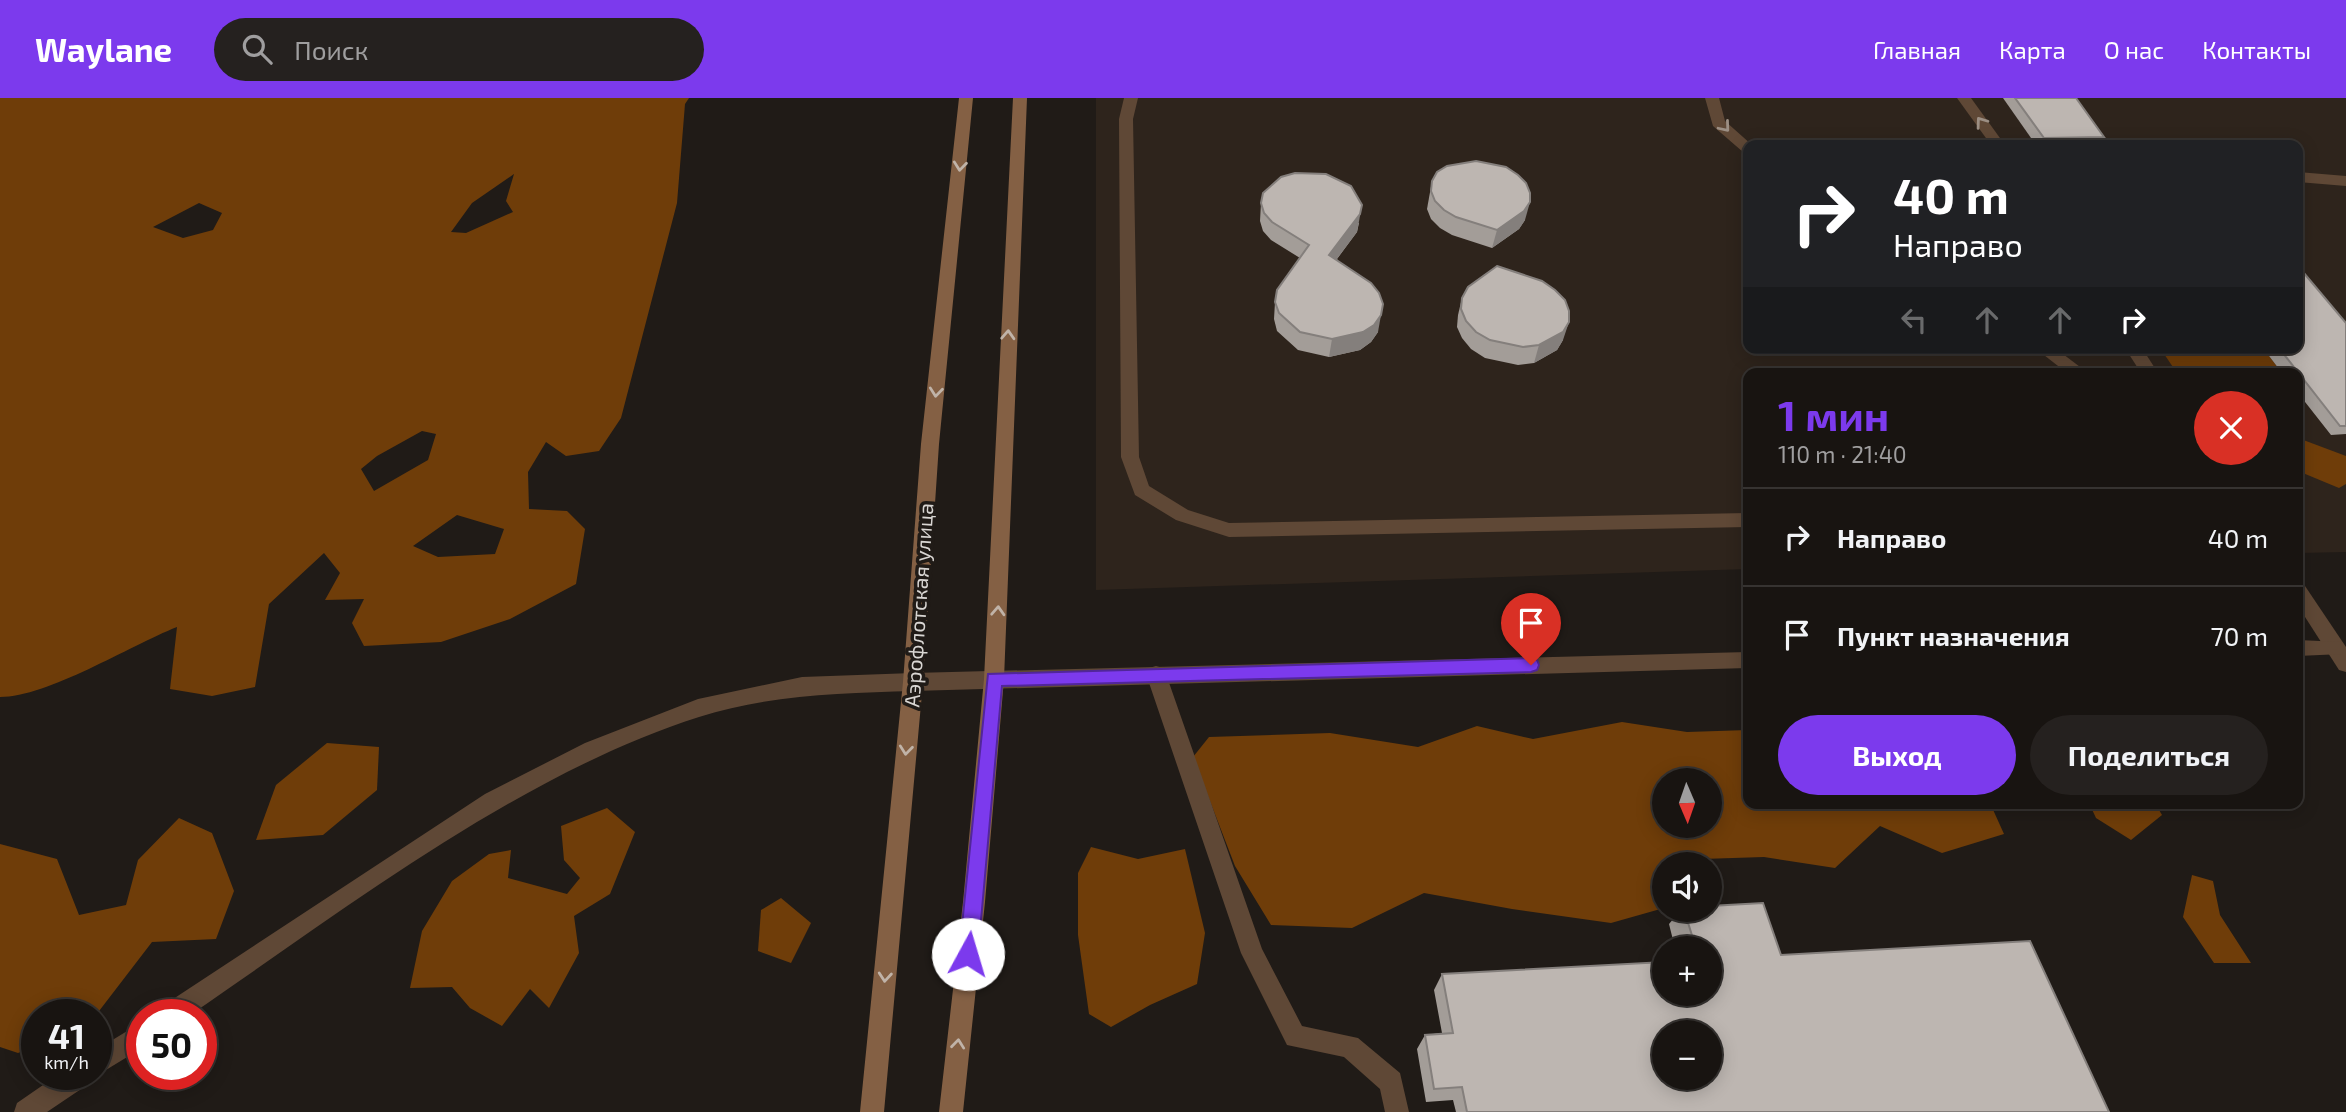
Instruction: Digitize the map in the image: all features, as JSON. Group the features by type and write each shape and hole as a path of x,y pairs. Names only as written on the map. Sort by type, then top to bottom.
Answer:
{"main road":[{"name":"Аэрофлотская улица","path":"872,1112 913,682 930,444 966,98"},
{"path":"951,1112 974,902 994,679 1020,98"}],"street":[{"path":"1131,98 1126,119 1130,457 1141,490 1182,515 1229,530 1743,520"},
{"path":"1712,98 1718,123 1743,145"},
{"path":"1964,98 1994,140"},
{"path":"2052,354 2073,368"},
{"path":"2303,598 2342,653"},
{"path":"2303,649 2342,653"},
{"path":"193,999 494,801 592,750 698,708 789,689 913,682 1743,660"},
{"path":"1156,674 1252,953 1295,1037 1350,1046 1391,1082 1397,1112"},
{"path":"26,1112 58,1090"}],"lane":[{"path":"2303,177 2346,181"}],"shaded area":[{"path":"0,98 689,98 685,104 677,203 621,418 599,451 566,456 546,442 528,472 529,509 567,511 585,529 576,584 510,619 441,642 364,646 352,623 364,599 325,600 340,573 324,553 269,604 255,687 212,696 170,689 177,627 64,680 19,695 0,697","holes":["514,174 506,201 513,212 466,233 451,232 472,203","199,203 222,213 213,230 183,238 153,227","422,431 436,434 428,460 374,491 361,469 377,456","457,515 504,529 495,554 438,557 413,546"]},
{"path":"1096,98 2346,98 2346,552 2303,553 2303,368 1743,368 1743,569 1096,590"},
{"path":"2164,354 2268,354 2278,368 2174,368"},
{"path":"2303,440 2346,456 2346,484 2339,488 2303,473"},
{"path":"1622,722 1687,732 1743,730 1743,809 1993,809 2004,834 1942,853 1880,826 1835,868 1764,857 1722,858 1722,852 1652,852 1652,911 1611,923 1424,893 1352,928 1271,925 1235,866 1193,757 1209,737 1330,733 1418,747 1477,726 1533,739"},
{"path":"327,743 379,747 377,790 323,835 256,840 276,785"},
{"path":"607,808 635,832 610,894 574,916 579,953 549,1008 530,989 502,1026 470,1008 452,987 410,988 422,931 452,881 489,854 511,850 508,878 567,894 580,878 564,860 561,826"},
{"path":"2092,809 2158,809 2162,815 2131,840 2096,818"},
{"path":"179,818 212,833 234,891 216,939 152,942 108,999 21,999 21,1052 0,1047 0,844 57,859 79,915 126,905 138,860"},
{"path":"1091,847 1138,859 1185,849 1205,933 1197,984 1150,1005 1111,1027 1089,1014 1078,935 1078,873"},
{"path":"2192,875 2213,881 2220,915 2251,963 2214,963 2183,917"},
{"path":"781,898 811,923 791,963 758,951 761,910"}],"building":[{"path":"2015,98 2076,98 2104,137 2044,138"},
{"path":"1476,161 1506,167 1526,183 1530,193 1530,202 1524,211 1497,230 1456,217 1444,210 1435,201 1431,191 1437,172 1447,166"},
{"path":"1295,173 1326,174 1351,186 1362,205 1360,214 1329,255 1371,283 1379,293 1383,304 1381,315 1374,325 1363,332 1332,339 1300,332 1279,313 1275,302 1277,290 1309,245 1272,222 1264,213 1261,203 1263,193 1281,177"},
{"path":"1497,266 1542,281 1565,300 1569,322 1563,332 1539,345 1523,347 1490,340 1476,332 1466,321 1461,309 1462,298 1468,287"},
{"path":"2303,272 2346,323 2346,426 2340,426 2303,379 2303,368 2295,368 2284,354 2303,354"},
{"path":"1763,903 1781,955 2030,941 2109,1112 1467,1112 1462,1087 1434,1089 1425,1035 1453,1033 1442,974 1652,963 1652,1006 1722,1006 1722,936 1692,936 1688,922 1722,922 1722,905"}],"route":[{"path":"968,954 994,679 1531,665"}]}
